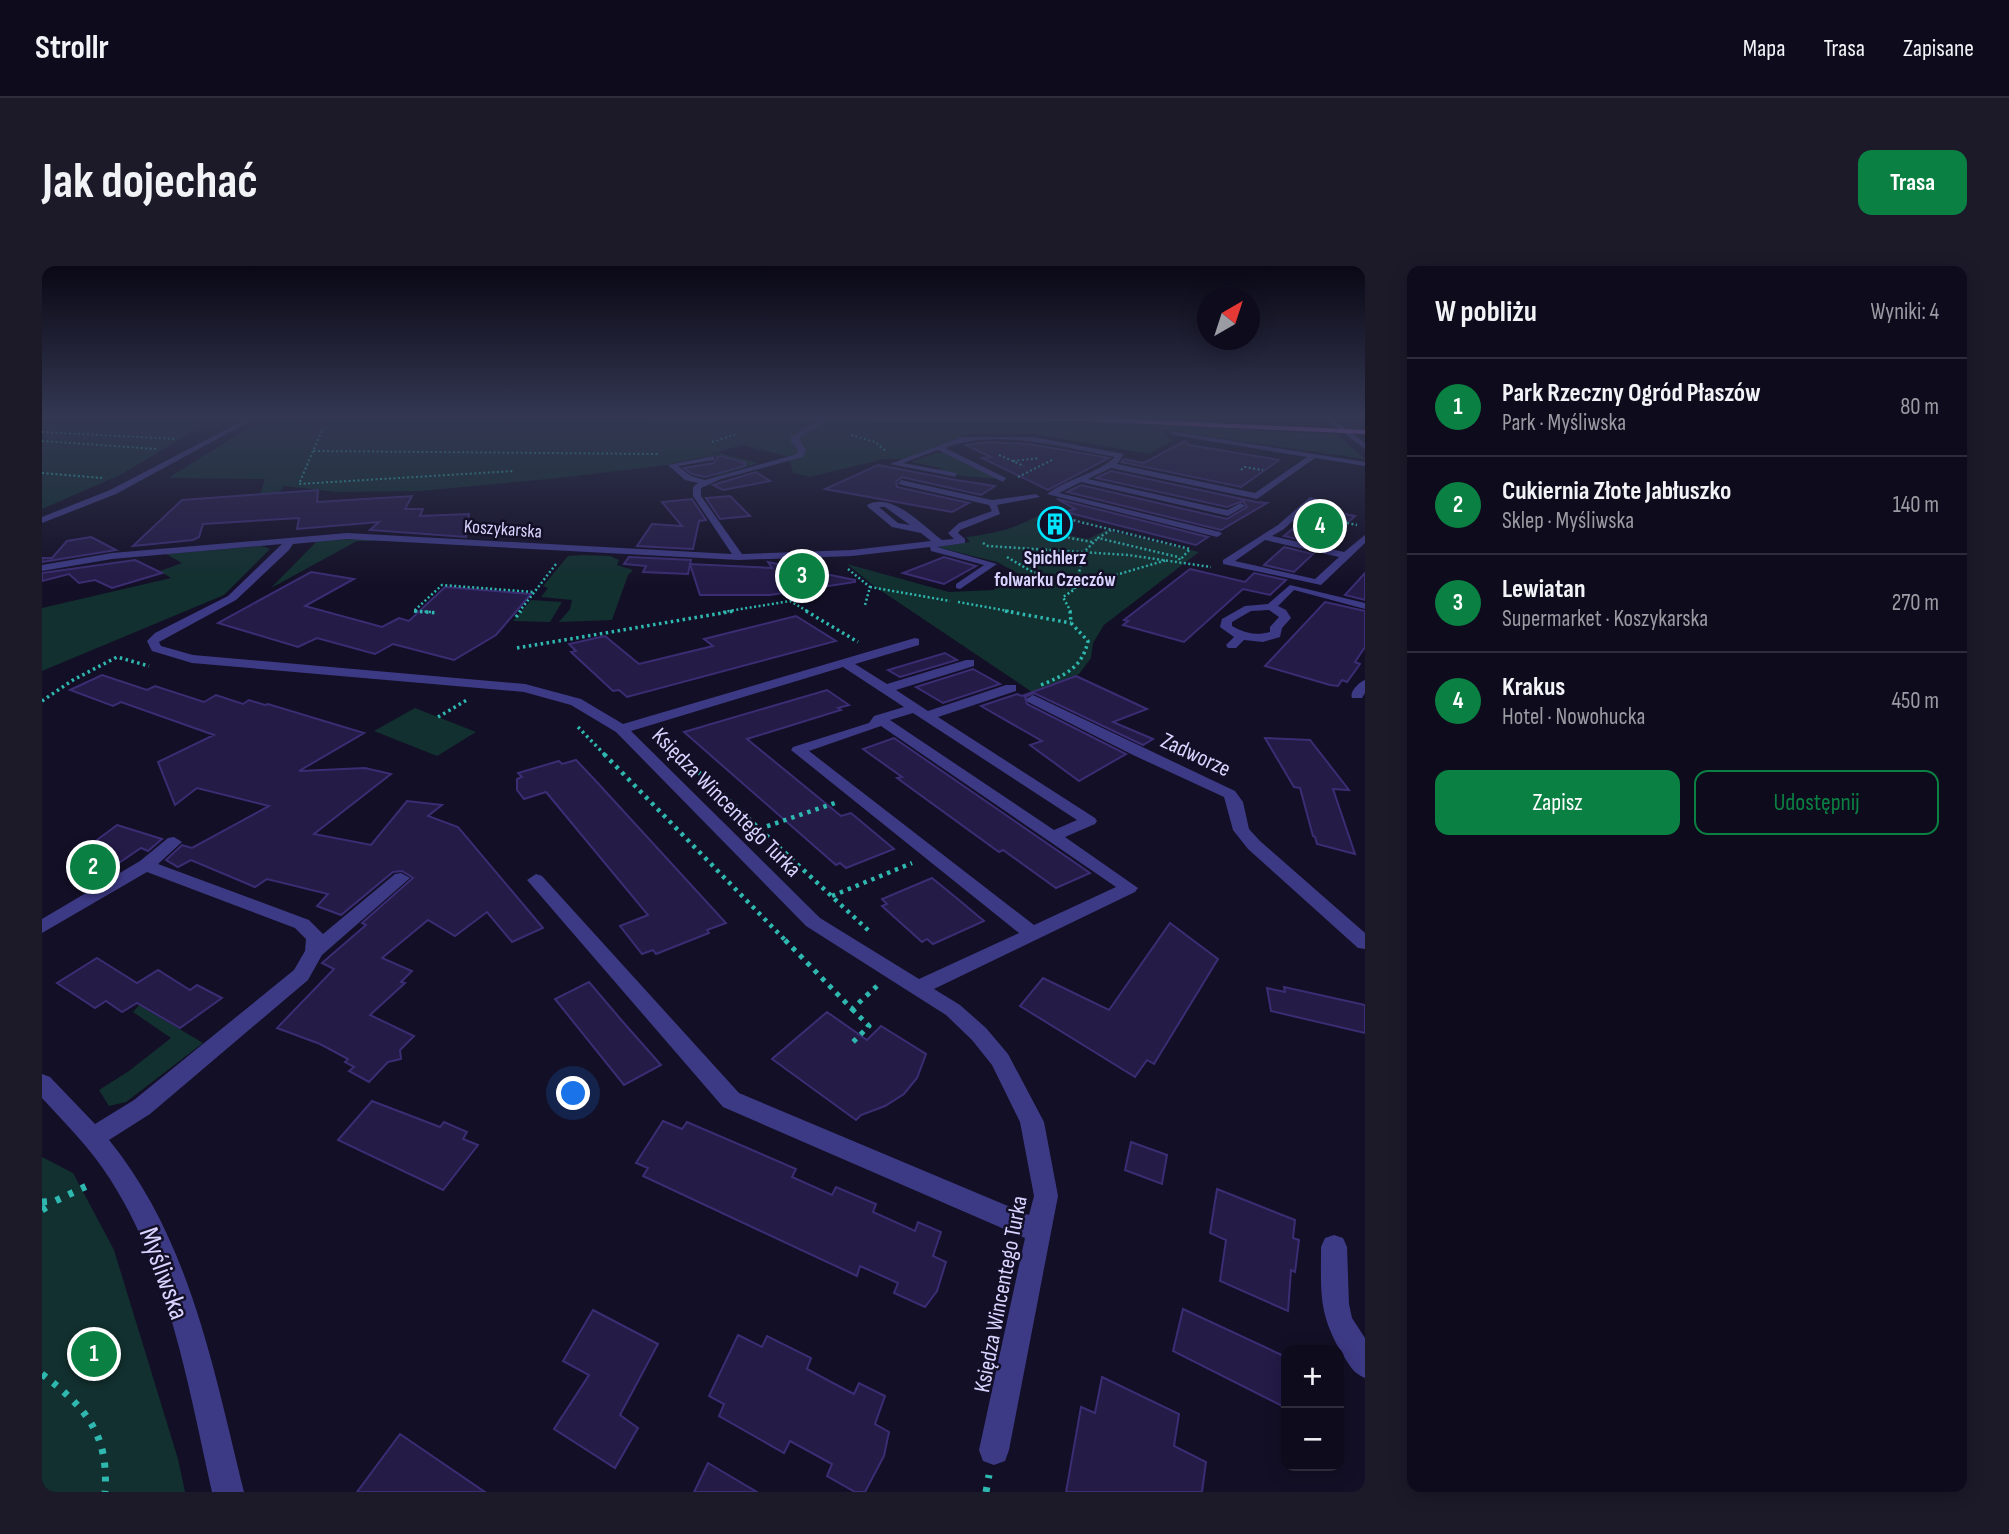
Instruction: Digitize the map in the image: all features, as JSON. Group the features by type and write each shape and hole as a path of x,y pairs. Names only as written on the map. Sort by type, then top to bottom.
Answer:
{"street":[{"path":"42,520 96,499 148,473"},
{"path":"682,473 688,478 704,481 732,473"},
{"path":"690,473 704,481"},
{"path":"943,473 953,475"},
{"path":"989,473 1003,480"},
{"path":"1091,473 1051,494 1217,534"},
{"path":"1149,473 1256,496 1288,473"},
{"path":"1078,479 1227,513 1241,506"},
{"path":"704,481 696,493 739,557"},
{"path":"901,482 992,503 1036,498"},
{"path":"1313,499 1281,527 1227,562 1317,583 1365,538"},
{"name":"Koszykarska","path":"42,568 111,556 289,540 363,537 739,557 831,555 962,541 953,533 955,529 960,525 992,516 997,512 992,503"},
{"path":"923,531 895,525 871,505 887,504 941,544"},
{"path":"1263,537 1346,555"},
{"name":"Księdza Wincentego Turka","path":"289,540 286,548 232,599 210,612 163,631 153,641 156,648 192,659 525,688 576,702 621,730 813,922 953,1010 979,1034 1000,1060 1032,1122 1046,1196 993,1450"},
{"path":"924,546 992,564 960,586"},
{"path":"1248,578 1365,606"},
{"path":"1271,607 1290,588"},
{"path":"1271,607 1282,612 1285,618 1276,627 1276,634 1262,638 1241,636 1226,627 1226,621 1249,608 1271,607"},
{"path":"1232,645 1241,636"},
{"path":"621,730 915,642"},
{"path":"845,663 1089,821 1053,836"},
{"path":"885,689 970,663"},
{"path":"1011,688 921,712 879,719 874,726 798,750 1033,934"},
{"name":"Zadworze","path":"1033,699 1138,752 1230,794 1235,802 1241,830 1254,845 1365,943"},
{"path":"879,719 1129,888 918,988"},
{"path":"42,927 146,865 173,842"},
{"path":"146,865 302,924 316,937 315,951"},
{"path":"93,1138 142,1107 301,975 315,951 401,878"},
{"path":"536,880 731,1100 1040,1233"},
{"name":"Myśliwska","path":"42,1083 93,1138 139,1205 166,1263 208,1406 228,1492"},
{"path":"1334,1247 1335,1304 1340,1324 1365,1364"}],"path":[{"path":"45,473 102,478"},
{"path":"304,473 299,485 480,473"},
{"path":"1003,480 1015,479 1026,473"},
{"path":"1070,510 1060,517 1190,549 1180,560"},
{"path":"1071,623 1071,612 1063,597 1075,589 1084,552 1111,530"},
{"path":"1053,531 1063,535"},
{"path":"1059,537 1093,542"},
{"path":"1098,538 1178,556 1180,560"},
{"path":"983,543 1029,570 1075,589"},
{"path":"988,546 1180,560"},
{"path":"533,592 568,550"},
{"path":"831,555 870,587 1071,623 1088,641 1085,657 1071,673 1027,691 1033,699"},
{"path":"1076,582 1102,579 1170,559"},
{"path":"437,613 414,611 442,585 537,592 516,617"},
{"path":"865,605 870,587"},
{"path":"517,648 789,601 866,646 852,649"},
{"path":"42,701 72,680 117,657 160,668"},
{"path":"438,717 474,696 461,695"},
{"path":"644,723 876,937"},
{"path":"576,725 869,1026 853,1042"},
{"path":"760,829 856,796"},
{"path":"832,896 932,855"},
{"path":"852,1009 891,972"},
{"path":"42,1210 89,1185"},
{"path":"42,1202 55,1201"},
{"path":"42,1374 70,1394 103,1442 105,1492"}],"green space":[{"path":"42,473 123,473 120,475 42,509"},
{"path":"176,473 599,473 421,491 337,492 284,486 276,497 260,494 265,479 168,478"},
{"path":"794,473 826,473 810,477"},
{"path":"949,473 987,473 998,479"},
{"path":"1041,514 1051,516 1034,523 1059,531 1057,533 1088,539 1106,530 1199,552 1104,625 1093,643 1091,658 1079,674 1032,692 874,586 847,564 949,592 993,590 1017,573 997,562 937,547 970,542 966,537 1005,530"},
{"path":"318,540 382,541 357,541 271,588"},
{"path":"262,546 270,549 224,595 42,671 42,608 171,578 160,571 182,563 166,554"},
{"path":"568,556 610,556 619,560 617,565 633,570 628,575 612,620 559,622 570,609 572,600 541,597 548,588 543,586"},
{"path":"531,600 562,602 550,622 513,621"},
{"path":"415,708 476,732 437,756 374,731"},
{"path":"139,1005 203,1043 126,1102 109,1106 99,1090 129,1071 171,1038 133,1012"},
{"path":"42,1157 73,1173 114,1250 178,1459 185,1492 42,1492"}],"building":[{"path":"691,473 719,473 705,477"},
{"path":"752,473 758,473 770,481 723,490 713,485"},
{"path":"860,473 921,473 995,486 981,495 902,477 896,482 897,487 969,503 952,512 825,489"},
{"path":"1013,473 1080,473 1048,490"},
{"path":"1106,473 1121,473 1267,503 1221,530 1067,492 1081,485 1227,519 1247,507 1243,501 1227,507 1096,478"},
{"path":"1175,473 1260,473 1241,487"},
{"path":"318,490 317,502 412,496 405,509 423,509 420,516 469,514 466,537 370,530 379,522 297,529 299,518 203,524 199,537 193,540 133,546 182,500"},
{"path":"730,496 750,516 720,519 706,498"},
{"path":"692,499 706,520 699,521 693,549 637,546 652,524 682,526 662,502"},
{"path":"1057,499 1208,537 1196,545 1065,512 1075,509"},
{"path":"1317,508 1355,516 1323,545 1284,536"},
{"path":"91,537 116,550 42,562 42,558 52,558 67,541"},
{"path":"1284,547 1313,554 1294,572 1264,565"},
{"path":"629,557 691,560 688,574 643,572 646,566 624,564"},
{"path":"944,557 976,566 944,584 903,573"},
{"path":"135,560 162,573 112,588 95,580 79,583 69,574 42,581 42,573"},
{"path":"768,562 855,582 770,595 700,595 690,564 772,568"},
{"path":"1190,569 1245,582 1254,573 1286,580 1270,595 1243,589 1184,642 1123,625 1128,621 1124,620"},
{"path":"311,572 354,579 305,606 382,627 399,618 409,621 445,587 531,594 496,635 454,660 393,644 375,654 317,638 298,647 218,623"},
{"path":"1365,573 1365,600 1345,595"},
{"path":"1325,602 1365,611 1365,647 1355,662 1360,664 1347,682 1342,680 1338,686 1330,685 1265,666"},
{"path":"796,616 836,641 627,697 619,690 613,691 571,652 576,651 569,644 605,636 639,664 713,646 704,639"},
{"path":"945,653 957,660 900,677 888,670"},
{"path":"973,669 1000,684 943,703 916,687"},
{"path":"102,675 147,690 155,686 204,702 216,695 243,704 249,700 268,704 364,733 299,771 365,768 391,774 314,834 371,845 407,801 442,805 428,816 458,827 543,928 512,942 487,912 455,936 428,920 382,958 412,971 401,982 405,983 370,1015 414,1036 400,1050 401,1059 388,1062 369,1082 349,1071 354,1067 345,1062 348,1059 320,1044 277,1028 334,969 322,963 366,925 362,923 413,878 402,871 393,872 341,915 317,906 328,894 267,879 255,887 191,860 178,867 166,860 182,845 192,848 269,806 197,788 175,805 158,762 214,735 121,702 113,706 70,690"},
{"path":"1076,676 1147,709 1113,722 1153,739 1143,745 1034,693 1025,697 1027,704 1126,754 1079,781 1030,745 1042,741 981,706 1017,694 1022,696"},
{"path":"827,690 849,705 838,708 841,710 747,739 841,816 851,813 894,849 846,868 840,863 836,865 684,732"},
{"path":"894,738 1090,873 1056,888 1003,850 999,852 897,778 902,777 863,749"},
{"path":"1265,738 1310,740 1349,790 1333,789 1355,854 1317,844 1300,788 1294,787"},
{"path":"576,760 726,923 707,930 709,933 656,954 653,950 642,954 620,926 648,915 546,792 524,799 517,790 517,779 522,777 518,773 559,761 562,764"},
{"path":"117,825 162,839 148,851 141,848 113,867 77,855"},
{"path":"932,878 984,921 933,944 927,939 922,942 882,906 887,904 882,899"},
{"path":"1170,923 1218,959 1154,1064 1147,1060 1135,1077 1020,1006 1043,978 1109,1010"},
{"path":"97,958 137,983 158,970 190,990 197,985 222,998 180,1028 137,1003 122,1012 106,1001 95,1008 57,983"},
{"path":"589,982 661,1065 624,1085 555,999"},
{"path":"1284,987 1365,1005 1365,1033 1271,1011 1267,988 1285,992"},
{"path":"827,1012 867,1040 881,1026 926,1054 917,1078 904,1094 856,1120 772,1059"},
{"path":"372,1101 440,1127 444,1122 467,1132 463,1139 478,1145 443,1190 338,1140"},
{"path":"663,1121 682,1129 687,1122 796,1169 792,1177 832,1195 836,1187 876,1204 873,1212 915,1231 918,1222 941,1232 933,1256 946,1262 937,1291 925,1307 894,1293 898,1283 860,1266 857,1276 643,1176 648,1168 636,1163"},
{"path":"1131,1142 1167,1155 1162,1184 1125,1170"},
{"path":"1217,1189 1295,1220 1293,1238 1299,1240 1295,1272 1291,1270 1288,1311 1220,1281 1226,1240 1210,1233"},
{"path":"1183,1309 1281,1355 1281,1405 1173,1351"},
{"path":"593,1310 658,1344 620,1415 638,1428 615,1468 554,1429 589,1375 563,1361"},
{"path":"738,1335 762,1347 767,1336 811,1358 807,1369 854,1394 859,1383 885,1396 875,1424 889,1432 884,1456 865,1492 855,1492 827,1476 832,1464 790,1441 784,1453 719,1416 724,1404 709,1396"},
{"path":"1102,1377 1179,1414 1174,1446 1206,1462 1202,1492 1066,1492 1081,1407 1095,1413"},
{"path":"400,1434 485,1492 357,1492"},
{"path":"708,1463 757,1492 694,1492"}],"place":[{"name":"Spichlerz folwarku Czeczów","path":"1055,524"},
{"name":"Krakus","path":"1320,526"},
{"name":"Lewiatan","path":"802,576"},
{"name":"Cukiernia Złote Jabłuszko","path":"93,867"},
{"name":"Park Rzeczny Ogród Płaszów","path":"94,1354"}]}
